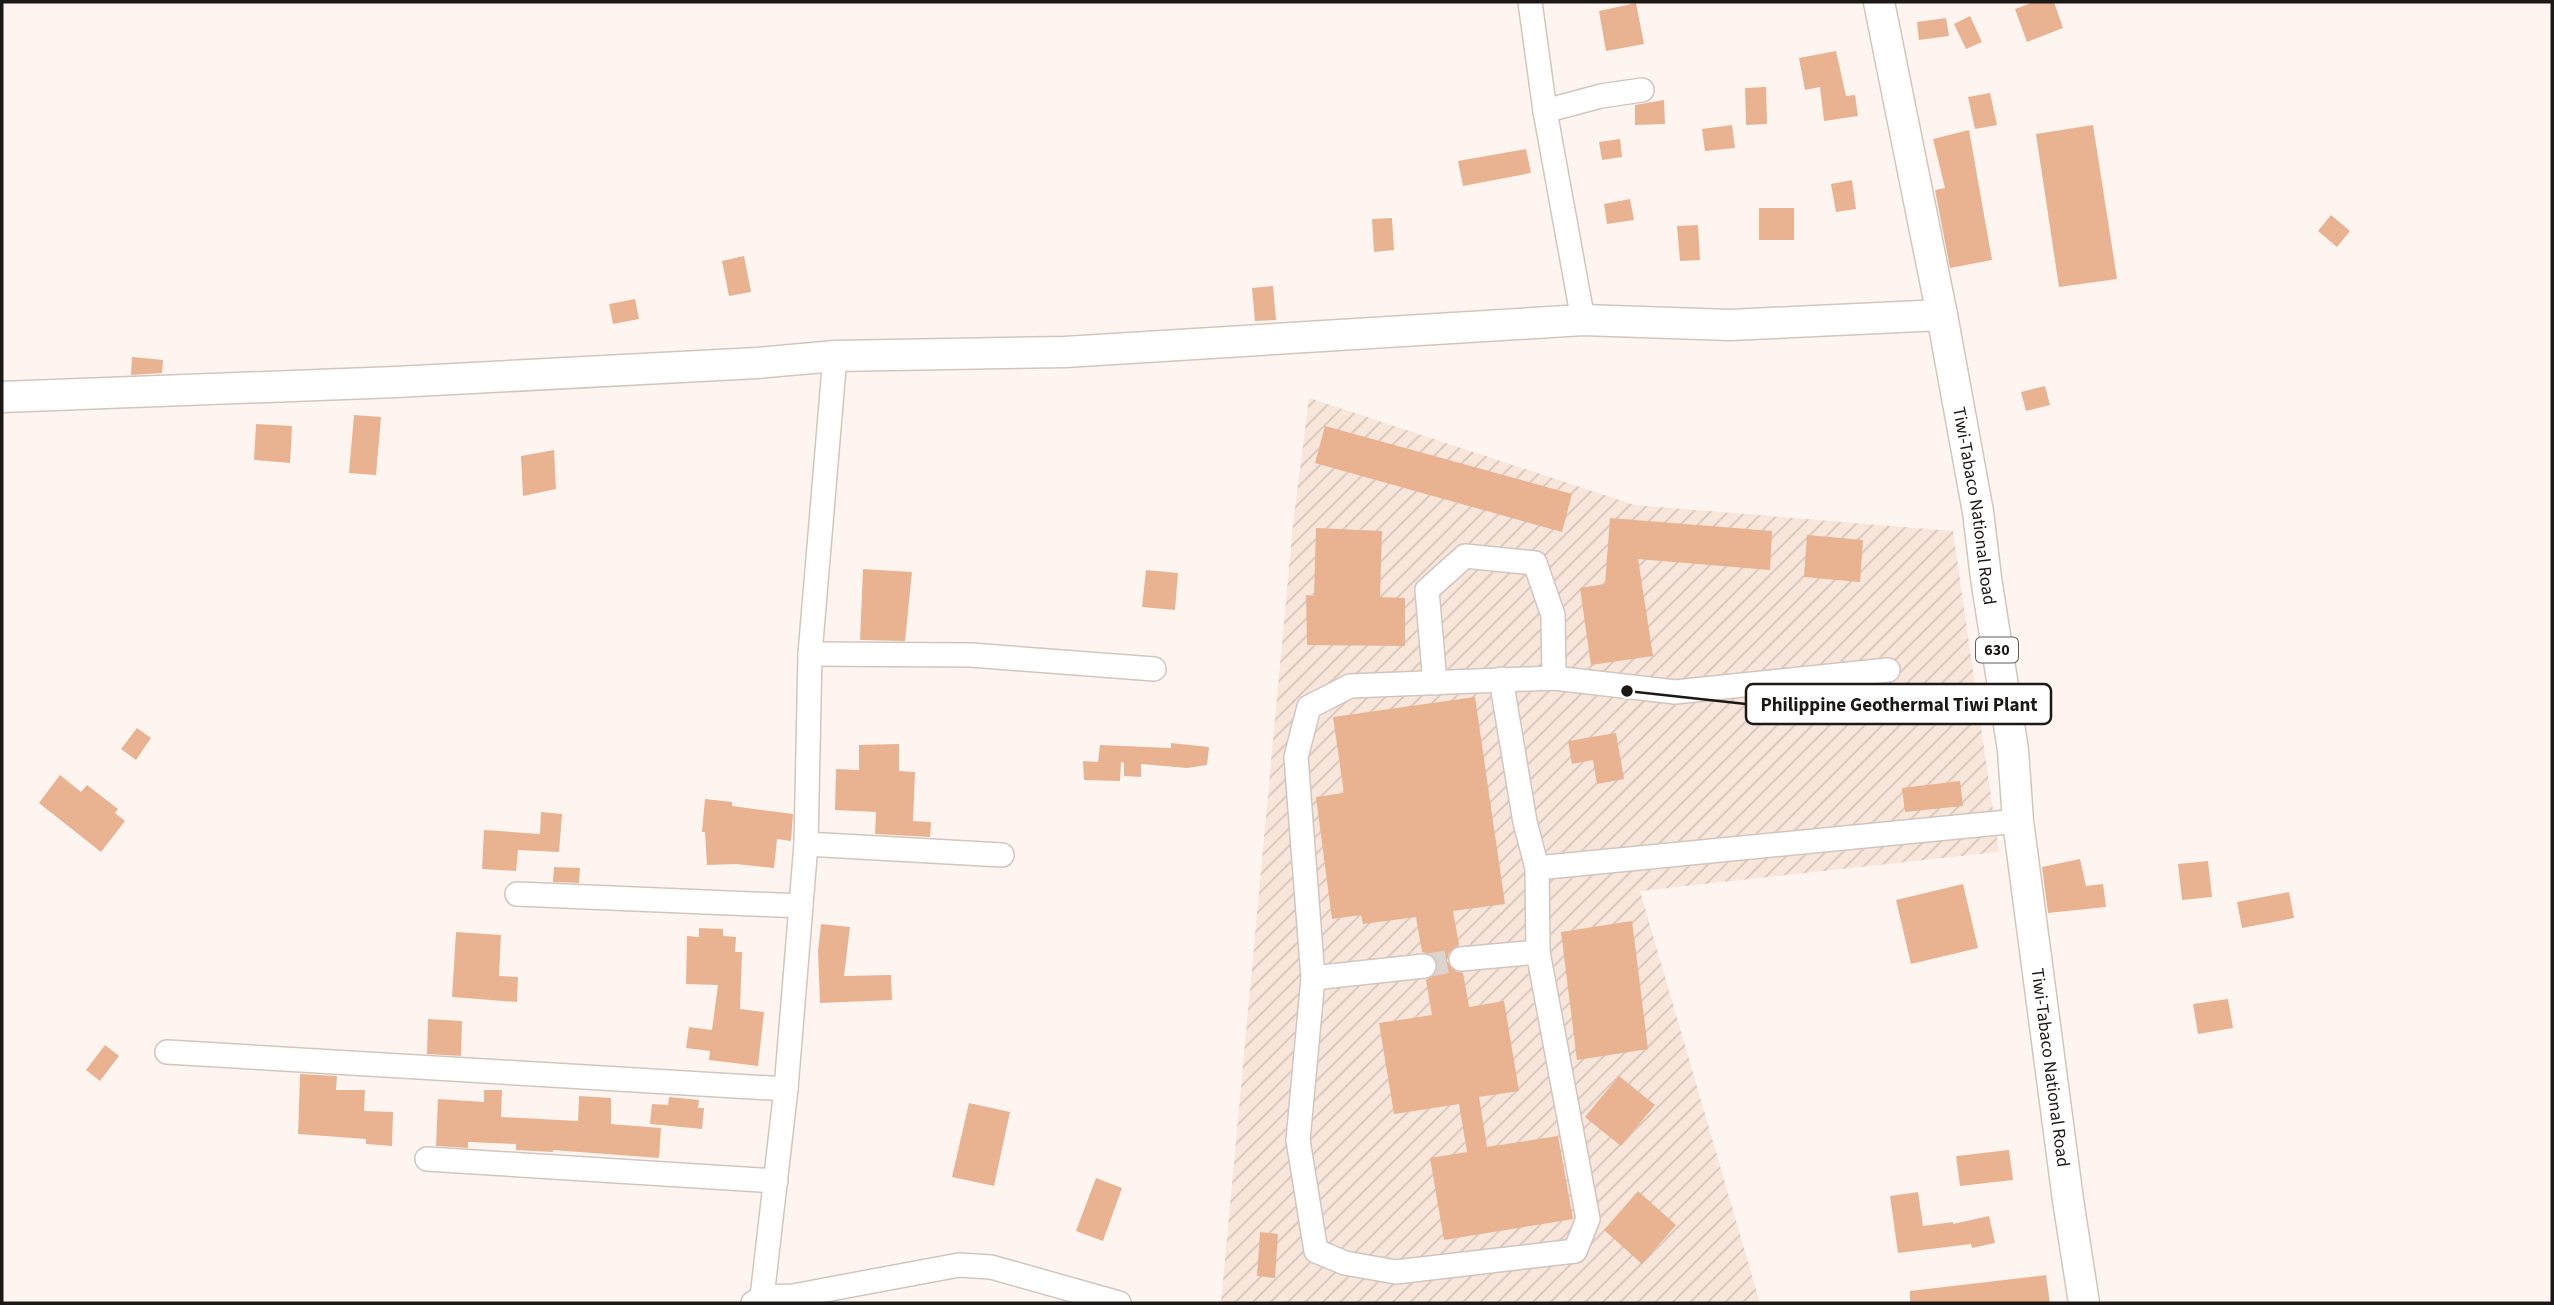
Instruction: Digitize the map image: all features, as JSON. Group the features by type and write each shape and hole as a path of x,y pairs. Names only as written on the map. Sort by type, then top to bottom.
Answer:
{"main road":[{"name":"Tiwi-Tabaco National Road","path":"1879,2 1942,315 1978,512 2013,750 2018,821 2084,1303"},
{"path":"2,397 396,382 757,363 835,356 1065,352 1583,320 1730,325 1942,315"}],"street":[{"path":"1530,2 1545,111 1583,320"},
{"path":"1545,111 1601,96 1642,90"},
{"path":"835,356 810,654 806,844 801,906 786,1089 758,1300 959,1265 991,1267 1119,1303"},
{"path":"1435,682 1427,590 1465,556 1535,563 1553,615 1554,678"},
{"path":"810,654 971,655 1154,669"},
{"path":"1501,679 1525,822 1537,868 1538,952 1588,1219 1575,1251 1396,1272 1345,1264 1315,1251 1298,1140 1313,978 1296,757 1309,707 1350,686 1501,679 1554,678 1675,692 1888,670"},
{"path":"1537,868 2018,821"},
{"path":"806,844 1002,855"},
{"path":"517,894 801,906"},
{"path":"1461,959 1538,952"},
{"path":"1313,978 1424,966"},
{"path":"167,1052 786,1089"},
{"path":"427,1159 775,1181"}],"shaded area":[{"path":"1309,398 1635,505 1953,531 1999,852 1640,891 1760,1303 1221,1303 1293,524"}],"building":[{"path":"2034,2 2054,2 2063,28 2027,42 2015,9"},
{"path":"1636,3 1644,44 1606,51 1599,11"},
{"path":"1970,16 1982,42 1966,49 1954,24"},
{"path":"1946,18 1949,36 1919,40 1917,22"},
{"path":"1836,51 1846,96 1855,95 1858,116 1824,121 1820,87 1805,90 1799,58"},
{"path":"1766,87 1767,124 1746,125 1745,88"},
{"path":"1990,93 1997,125 1975,129 1968,97"},
{"path":"1664,100 1665,124 1635,125 1635,105"},
{"path":"1732,125 1735,148 1705,151 1702,129"},
{"path":"2093,125 2117,279 2059,287 2036,134"},
{"path":"1969,130 1992,260 1950,268 1935,190 1945,188 1933,139"},
{"path":"1620,139 1622,157 1602,160 1599,142"},
{"path":"1526,149 1531,173 1463,186 1458,161"},
{"path":"1852,180 1856,209 1836,212 1831,184"},
{"path":"1630,199 1634,220 1607,224 1604,204"},
{"path":"1759,208 1794,208 1794,240 1759,240"},
{"path":"2331,215 2350,231 2337,247 2318,231"},
{"path":"1392,218 1394,250 1374,252 1372,219"},
{"path":"1698,225 1700,260 1680,261 1677,226"},
{"path":"744,256 751,292 729,296 722,261"},
{"path":"1273,286 1276,320 1255,321 1252,288"},
{"path":"635,299 639,319 613,324 609,304"},
{"path":"132,357 163,360 162,373 131,375"},
{"path":"2045,386 2050,405 2026,411 2021,392"},
{"path":"354,415 381,417 376,475 349,473"},
{"path":"256,424 292,426 290,463 254,460"},
{"path":"1325,426 1572,494 1562,532 1315,463"},
{"path":"554,450 556,489 523,496 521,456"},
{"path":"1610,518 1772,531 1770,570 1638,559 1653,656 1591,665 1580,588 1605,584"},
{"path":"1316,528 1382,531 1380,597 1405,598 1405,646 1307,645 1306,595 1314,596"},
{"path":"1807,535 1863,540 1860,582 1804,577"},
{"path":"863,569 912,572 905,641 860,640"},
{"path":"1146,570 1178,573 1175,610 1142,607"},
{"path":"1475,697 1505,904 1453,911 1459,945 1449,953 1447,961 1455,971 1463,973 1469,1007 1504,1001 1519,1091 1479,1097 1487,1147 1558,1136 1573,1219 1444,1240 1430,1158 1467,1152 1459,1104 1394,1114 1379,1023 1432,1015 1426,980 1436,972 1438,964 1430,954 1422,952 1416,917 1363,924 1361,915 1332,919 1316,797 1344,793 1333,717"},
{"path":"137,728 151,738 136,760 121,749"},
{"path":"1616,733 1624,779 1597,784 1593,760 1572,764 1568,741"},
{"path":"1171,743 1209,747 1207,765 1187,768 1141,764 1141,777 1124,776 1124,763 1121,762 1120,781 1084,780 1083,761 1098,762 1100,745 1171,748"},
{"path":"899,744 899,771 915,772 913,821 931,822 930,837 875,834 876,812 835,810 836,769 859,770 859,745"},
{"path":"60,775 81,792 87,785 118,809 115,813 125,821 101,852 39,803"},
{"path":"1960,781 1963,806 1905,812 1902,788"},
{"path":"705,799 732,802 732,806 793,814 791,841 777,839 774,868 736,864 707,865 705,832 702,832"},
{"path":"541,812 562,814 559,852 518,850 516,871 482,869 484,830 540,834"},
{"path":"2080,859 2086,886 2103,884 2106,907 2048,913 2042,867"},
{"path":"2208,861 2212,897 2182,900 2178,864"},
{"path":"554,867 580,868 579,883 553,882"},
{"path":"1963,884 1978,948 1911,964 1896,900"},
{"path":"2289,892 2294,918 2242,928 2237,902"},
{"path":"1632,921 1648,1049 1577,1060 1561,932"},
{"path":"821,924 850,927 844,976 891,975 892,1000 820,1003 818,951"},
{"path":"699,928 723,929 723,936 736,937 735,952 742,952 740,1009 764,1012 758,1066 709,1060 710,1051 686,1048 689,1027 712,1030 718,985 686,984 687,936 699,937"},
{"path":"456,932 501,935 499,976 518,977 517,1002 452,997"},
{"path":"2228,999 2233,1028 2198,1034 2193,1004"},
{"path":"428,1019 462,1021 461,1056 427,1054"},
{"path":"105,1045 119,1056 100,1081 86,1070"},
{"path":"300,1074 337,1076 336,1090 365,1090 364,1111 393,1112 392,1146 366,1144 366,1139 298,1134"},
{"path":"1619,1076 1655,1105 1621,1146 1585,1117"},
{"path":"484,1090 502,1090 501,1117 578,1121 579,1096 611,1098 611,1124 661,1128 659,1158 516,1150 516,1144 468,1142 468,1148 436,1146 438,1099 484,1102"},
{"path":"669,1097 699,1100 698,1108 704,1108 702,1129 650,1124 652,1104 668,1105"},
{"path":"969,1103 1010,1112 994,1186 952,1177"},
{"path":"2009,1150 2013,1180 1960,1186 1956,1156"},
{"path":"1096,1178 1122,1188 1103,1241 1076,1231"},
{"path":"1638,1191 1676,1225 1642,1264 1604,1230"},
{"path":"1918,1192 1923,1226 1953,1224 1989,1216 1995,1243 1972,1248 1971,1244 1898,1253 1890,1196"},
{"path":"1260,1232 1278,1234 1275,1278 1257,1276"},
{"path":"2046,1275 2050,1303 1910,1303 1910,1291"}],"tunnel":[{"path":"1424,966 1461,959"}],"place":[{"name":"Philippine Geothermal Tiwi Plant","path":"1627,691"}]}
